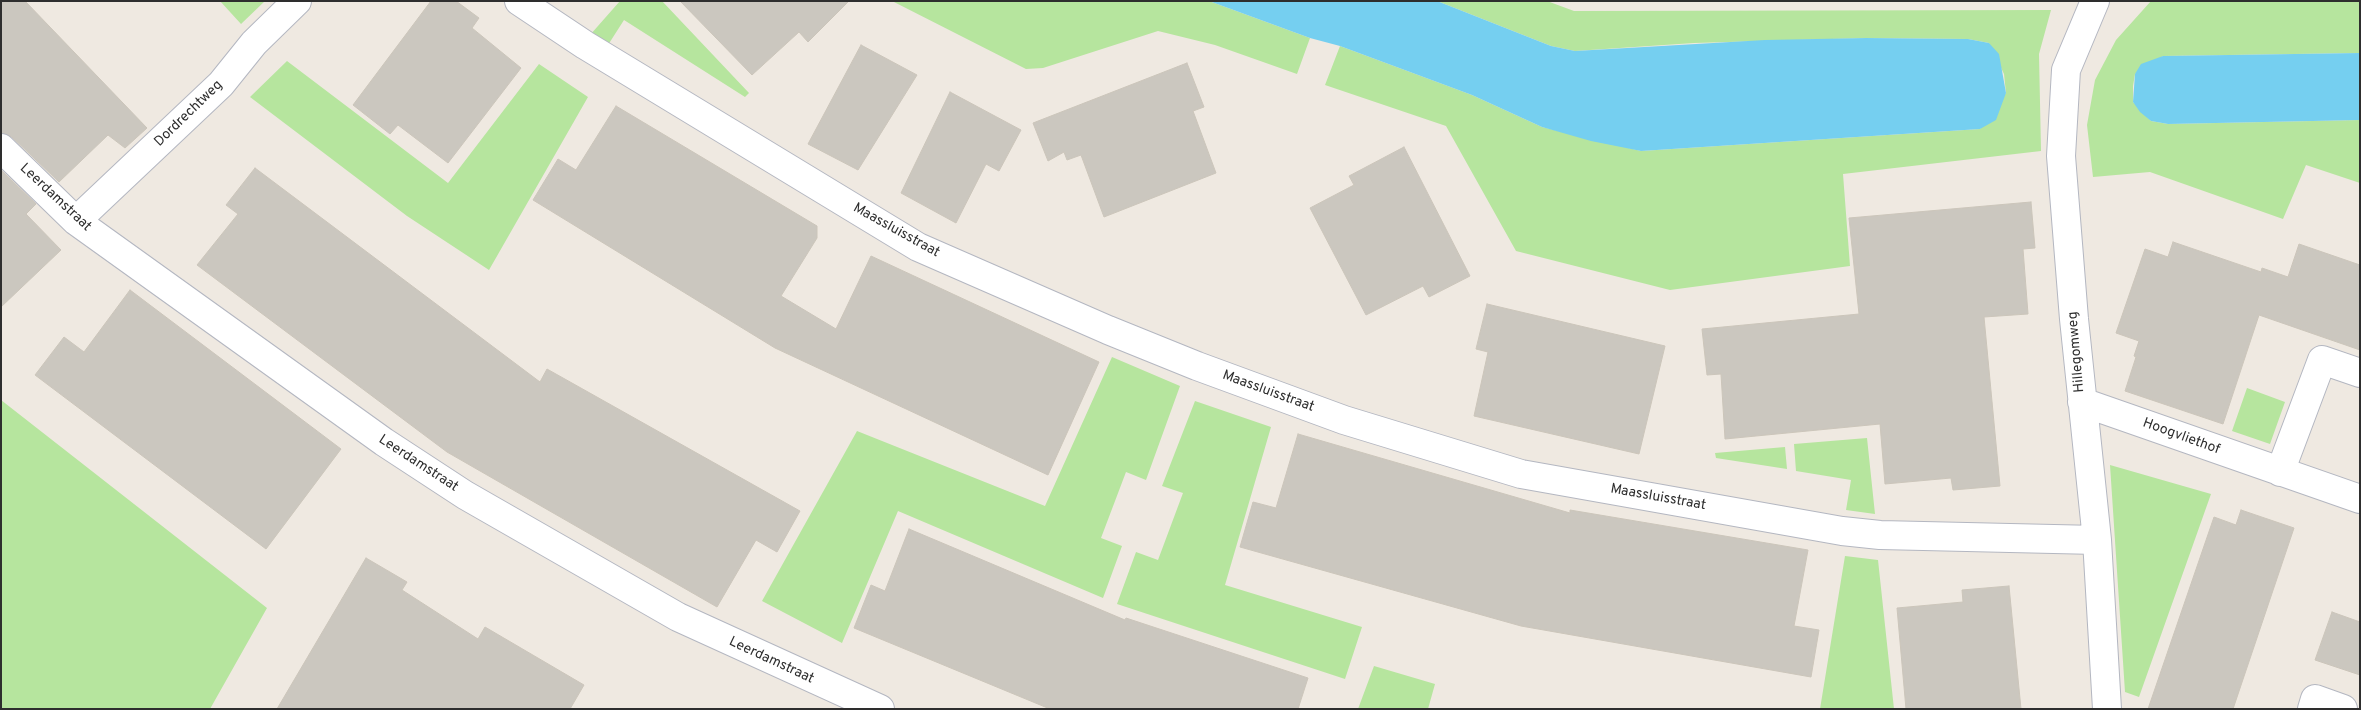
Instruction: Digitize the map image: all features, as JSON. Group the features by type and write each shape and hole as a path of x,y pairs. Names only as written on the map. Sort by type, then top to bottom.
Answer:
{"street":[{"name":"Dordrechtweg","path":"76,221 221,84 254,42 297,1"},
{"name":"Maassluisstraat","path":"519,1 585,45 918,247 1126,338 1344,420 1521,474 1842,531 1880,535 2097,540"},
{"name":"Hillegomweg","path":"2095,1 2066,70 2062,156 2082,402 2097,540 2107,709"},
{"name":"Leerdamstraat","path":"1,148 76,221 384,442 465,495 678,617 880,709"},
{"path":"2280,472 2322,360 2360,373"},
{"name":"Hoogvliethof","path":"2082,402 2280,472 2360,498"},
{"path":"2312,709 2315,699 2343,709"}],"green space":[{"path":"220,1 265,1 241,24"},
{"path":"620,1 662,1 749,93 745,97 624,20 608,45 590,35"},
{"path":"892,1 1209,1 1310,38 1297,74 1215,45 1158,31 1043,68 1026,69"},
{"path":"1437,1 1547,1 1574,11 2051,10 2039,54 2041,151 1843,174 1850,266 1670,290 1516,251 1446,126 1325,85 1340,46 1472,95 1542,127 1641,151 1980,129 2006,93 2004,74 1989,43 1968,39 1866,38 1694,43 1575,51 1551,46"},
{"path":"2151,1 2360,1 2360,53 2163,56 2135,74 2133,102 2151,121 2168,124 2360,120 2360,183 2306,165 2283,219 2150,172 2093,177 2087,125 2095,80 2116,40"},
{"path":"287,61 448,183 539,64 588,97 489,270 407,216 250,97"},
{"path":"1112,357 1180,386 1146,480 1126,472 1101,538 1122,546 1103,598 898,511 842,643 762,601 857,431 1045,506"},
{"path":"2247,388 2285,402 2270,444 2232,431"},
{"path":"1,400 267,608 210,709 1,709"},
{"path":"1195,401 1271,427 1225,585 1362,627 1345,679 1117,604 1136,552 1158,560 1183,493 1162,486"},
{"path":"1867,438 1875,514 1846,510 1851,480 1796,471 1794,444"},
{"path":"1785,447 1787,469 1716,458 1715,453"},
{"path":"2110,465 2211,494 2139,697 2125,692"},
{"path":"1845,556 1878,560 1894,709 1820,709"},
{"path":"1374,666 1435,684 1428,709 1358,709"}],"water":[{"path":"1209,1 1437,1 1551,46 1575,51 1765,40 1866,38 1968,39 1989,43 1999,54 2006,93 1996,120 1980,129 1641,151 1591,141 1542,127 1472,95 1340,46 1310,38"},
{"path":"2360,53 2360,120 2168,124 2151,121 2140,112 2133,102 2135,74 2141,64 2163,56"}],"building":[{"path":"1,1 25,1 147,128 125,148 108,135 59,182 12,137 1,133"},
{"path":"431,1 456,1 479,18 472,28 521,68 448,163 398,125 390,134 353,105"},
{"path":"680,1 849,1 808,42 799,32 752,75"},
{"path":"861,45 917,75 858,170 808,144"},
{"path":"1187,63 1204,107 1193,111 1216,173 1104,217 1081,155 1067,160 1064,152 1048,161 1033,123"},
{"path":"950,92 1021,130 999,171 986,164 956,223 901,193"},
{"path":"616,106 817,226 817,238 781,296 836,329 871,256 1099,362 1048,475 775,348 533,200 558,159 576,170"},
{"path":"1404,147 1470,276 1429,297 1423,286 1366,315 1310,208 1354,185 1349,176"},
{"path":"255,168 540,382 547,369 800,511 777,552 756,540 717,607 447,452 197,265 238,214 226,205"},
{"path":"1,170 36,204 26,214 61,250 1,307"},
{"path":"2031,202 2035,248 2023,249 2028,314 1984,317 2000,486 1953,490 1951,478 1885,484 1880,424 1725,439 1721,374 1707,375 1702,329 1859,314 1849,218"},
{"path":"2173,242 2261,272 2262,268 2288,277 2299,244 2360,265 2360,350 2259,315 2223,424 2125,391 2139,341 2116,333 2145,249 2168,257"},
{"path":"130,290 341,449 266,549 35,375 64,337 84,352"},
{"path":"1487,304 1665,346 1639,454 1474,416 1488,352 1476,349"},
{"path":"1298,434 1570,513 1570,510 1808,550 1794,626 1819,630 1811,677 1521,626 1240,547 1253,502 1276,508"},
{"path":"2241,510 2294,528 2233,709 2148,709 2214,517 2236,525"},
{"path":"909,529 1125,620 1126,618 1308,678 1298,709 1050,709 854,628 871,585 885,591"},
{"path":"366,558 407,582 402,590 478,639 485,627 584,685 570,709 277,709"},
{"path":"2009,586 2021,709 1906,709 1897,608 1963,602 1962,590"},
{"path":"2332,612 2360,622 2360,675 2315,660"}]}
